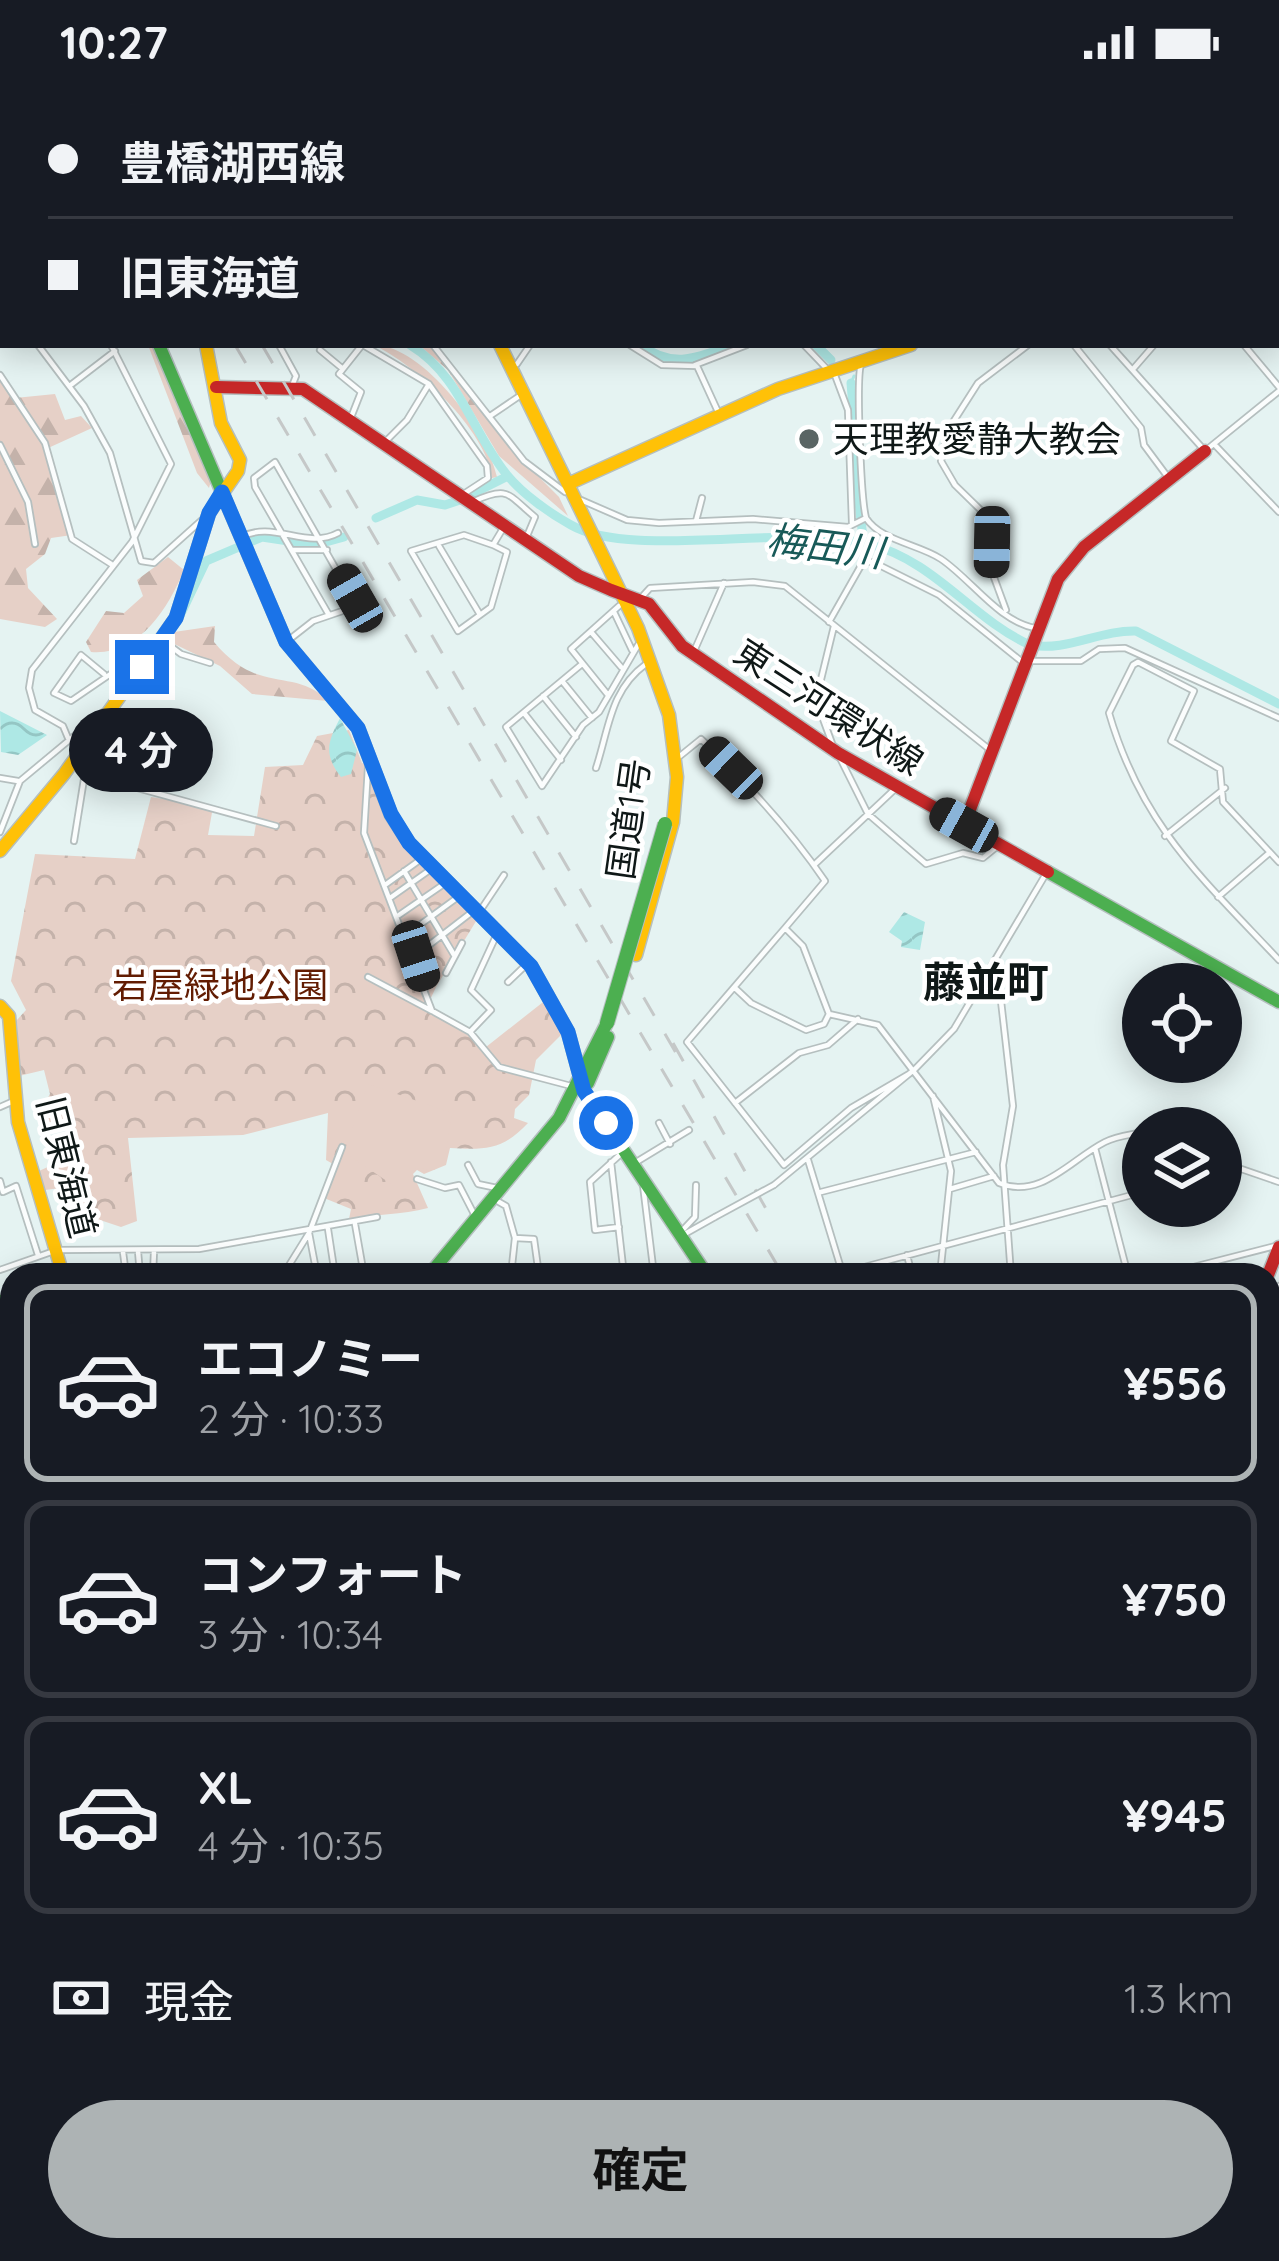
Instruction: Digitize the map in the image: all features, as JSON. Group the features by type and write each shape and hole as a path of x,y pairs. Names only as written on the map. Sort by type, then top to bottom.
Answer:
{"main road":[{"path":"160,348 286,642 345,709 391,814 429,862 528,963 553,1000 580,1086 696,1263"},
{"path":"0,851 110,712 176,618 208,517 240,460 221,423 207,348"},
{"name":"国道1号","path":"498,348 570,493 646,664 664,713 673,761"},
{"path":"570,493 720,415 831,370 902,348"},
{"name":"国道1号","path":"508,369 570,493"},
{"path":"216,387 292,386"},
{"name":"東三河環状線","path":"292,386 386,442 616,600 640,599 693,654 838,753 1279,1002"},
{"path":"964,825 1050,595 1077,555 1209,448"},
{"name":"国道1号","path":"443,1263 500,1196 580,1086 610,1024 669,823 673,761 666,700 616,600"},
{"name":"旧東海道","path":"0,1006 9,1016 16,1100 60,1263"},
{"name":"国道1号","path":"442,1263 500,1196"}],"street":[{"path":"40,348 70,386 117,470 132,542 141,561 154,563 208,517"},
{"path":"68,738 66,728 35,710 29,679 132,542 171,464 113,348 70,386"},
{"path":"281,348 296,376 292,386"},
{"path":"350,420 362,394 339,374 360,348"},
{"path":"368,348 429,384 490,471 467,498"},
{"path":"435,348 529,467 628,520 853,523 865,519"},
{"path":"508,369 527,348"},
{"path":"635,348 662,365 695,365 739,348"},
{"path":"807,348 831,370 848,410 853,523"},
{"path":"1007,614 992,572 995,524 955,485 941,460 948,430 977,383 1024,348"},
{"path":"1076,348 1141,428 1144,445 1170,480"},
{"path":"1113,348 1279,512"},
{"path":"1132,369 1151,348"},
{"path":"1209,448 1279,389 1246,348"},
{"path":"320,350 343,369"},
{"path":"862,361 856,382 863,416 865,519 878,533 907,540 937,556 1007,614 1038,630"},
{"path":"695,365 720,415"},
{"path":"0,375 45,442 72,538 113,565"},
{"path":"386,442 407,420 429,384"},
{"path":"490,416 518,397"},
{"path":"0,445 28,502 35,544"},
{"path":"286,642 303,627 357,606 275,461 254,478 329,615"},
{"path":"467,498 509,494 536,517 526,538"},
{"path":"696,521 702,498"},
{"path":"493,545 505,525"},
{"path":"243,542 261,530 320,539 338,532"},
{"path":"464,535 507,552 491,607 458,631 411,551 440,546 464,535"},
{"path":"440,546 480,615"},
{"path":"292,550 327,550"},
{"path":"1002,847 983,858 963,853 926,864 868,814 838,753 816,700 831,624 863,562 919,581 999,647 1028,661 1069,657 1081,661 1100,649 1125,649 1279,718"},
{"path":"693,654 724,583"},
{"path":"640,599 650,587 785,586 993,753"},
{"path":"608,694 571,649 616,600"},
{"path":"591,632 621,668"},
{"path":"104,674 81,655 54,693 70,701 131,660 142,646 159,642 210,662"},
{"path":"582,664 506,727 542,786 635,648"},
{"path":"1279,862 1223,802 1220,769 1171,740 1194,691 1138,662 1109,716 1142,802 1165,836 1279,960"},
{"path":"596,768 608,717 627,677 646,664"},
{"path":"562,681 592,718"},
{"path":"543,696 576,737"},
{"path":"0,832 20,781 68,738 110,712 117,724 115,778"},
{"path":"523,712 561,760"},
{"path":"673,761 701,739 760,796 825,881 686,1042 784,1165 851,1108 912,1072"},
{"path":"372,764 364,833 416,956 432,1011"},
{"path":"0,778 20,781"},
{"path":"74,841 85,778 115,778 131,788 276,826"},
{"path":"814,866 896,788"},
{"path":"1165,836 1225,788"},
{"path":"1218,897 1269,853"},
{"path":"385,885 429,862"},
{"path":"390,898 429,862"},
{"path":"404,872 454,955"},
{"path":"679,1235 774,1185 912,1072 954,1029 1047,872"},
{"path":"416,956 479,909 504,874"},
{"path":"398,915 449,881"},
{"path":"406,935 463,894"},
{"path":"785,928 803,946 830,1015"},
{"path":"470,1032 490,1010 471,990 499,931"},
{"path":"446,973 462,943"},
{"path":"996,962 1013,1106 1003,1185 1010,1263"},
{"path":"508,982 528,963"},
{"path":"368,977 470,1032 499,1067 580,1086"},
{"path":"734,988 751,1004 806,1030 824,1024 830,1015"},
{"path":"830,1015 878,1025 1003,1185"},
{"path":"735,1103 799,1053 829,1045 858,1019"},
{"path":"932,1090 950,1159 942,1263"},
{"path":"0,1107 16,1100"},
{"path":"659,1123 670,1144"},
{"path":"619,1228 595,1230 590,1182 611,1162 670,1144 689,1130"},
{"path":"1003,1185 1054,1179 1095,1148 1122,1139"},
{"path":"291,1263 309,1233 342,1147"},
{"path":"1095,1148 1125,1263"},
{"path":"821,1192 976,1152"},
{"path":"807,1157 839,1263"},
{"path":"611,1162 626,1263"},
{"path":"468,1165 478,1184 500,1196 506,1206 515,1238 512,1263"},
{"path":"1242,1169 1279,1182"},
{"path":"950,1189 994,1176"},
{"path":"643,1178 653,1263"},
{"path":"417,1179 445,1188 459,1185 478,1218"},
{"path":"0,1181 3,1192 16,1186 38,1256"},
{"path":"679,1235 695,1217 696,1185"},
{"path":"880,1263 1122,1198"},
{"path":"19,1263 57,1250 199,1249 282,1232 309,1233 377,1217"},
{"path":"355,1224 362,1263"},
{"path":"328,1229 333,1263"},
{"path":"309,1233 314,1263"},
{"path":"515,1238 534,1239 537,1263"},
{"path":"1210,1263 1279,1246"},
{"path":"153,1263 154,1250"},
{"path":"138,1251 139,1263"},
{"path":"123,1252 124,1263"},
{"path":"907,1255 909,1263"}],"green space":[{"path":"149,348 155,349 211,481 209,488 197,473"},
{"path":"379,348 413,359 450,394 481,438 497,477 492,478 477,440 447,401"},
{"path":"422,348 436,348 447,357 508,446 559,497 568,516 499,456 448,370"},
{"path":"0,376 15,398 55,394 65,420 81,416 92,428 46,449 72,535 51,538 45,554 26,569 28,588 57,619 45,627 0,619"},
{"path":"168,557 184,570 160,614 123,646 91,652 86,642 106,611 124,613 143,596 137,580"},
{"path":"215,626 214,642 246,670 302,685 328,701 252,694 220,666 166,640 174,632"},
{"name":"岩屋緑地公園","path":"349,730 362,763 374,769 409,843 481,913 436,987 430,1000 432,1011 486,1047 547,999 561,1035 536,1060 529,1095 515,1109 514,1118 528,1123 502,1143 450,1148 446,1165 424,1174 417,1170 413,1174 428,1208 408,1212 349,1219 351,1209 324,1198 333,1164 326,1160 328,1113 243,1135 128,1138 137,1221 121,1227 91,1217 69,1187 45,1190 39,1171 76,1154 63,1120 49,1122 40,1112 50,1094 44,1070 19,1076 17,1020 26,1010 11,981 35,854 135,859 151,797 213,807 208,835 254,836 265,767 303,765 317,736"},
{"path":"368,1084 452,1113 444,1163 434,1170 416,1168 397,1188 344,1152"}],"water":[{"path":"0,711 47,735 18,755 1,752"},
{"path":"340,718 357,750 351,774 341,777 329,747"},
{"path":"904,912 925,922 920,950 901,947 902,941 889,932"}],"waterway":[{"name":"梅田川","path":"414,348 454,388 507,475 571,525 632,540 797,537 869,544 914,563 1030,645 1057,646 1136,631 1279,704"},
{"path":"646,348 674,359 722,348"},
{"path":"819,348 831,360"},
{"path":"851,383 854,376"},
{"path":"851,383 864,542"},
{"path":"468,496 508,476"},
{"path":"376,518 417,500 445,505 460,500"},
{"path":"177,622 206,561 262,537 315,545 344,537"}],"railway":[{"path":"237,348 776,1263"},
{"path":"264,348 679,1058"},
{"path":"673,1043 770,1216"}],"traffic: fast":[{"path":"160,348 286,642 358,728 391,815 409,843 531,966 568,1032 584,1091"},
{"path":"607,1023 665,824"},
{"path":"1048,872 1279,1002"},
{"path":"439,1263 559,1118 607,1023"},
{"path":"588,1083 608,1037"},
{"path":"584,1091 699,1263"}],"traffic: slow":[{"path":"0,851 64,774 176,618 209,513 238,471 240,460 221,423 207,348"},
{"path":"501,348 638,628 669,715 677,777 673,822 636,955"},
{"path":"568,484 778,389 902,348"},
{"path":"0,1006 9,1016 18,1122 59,1263"}],"traffic: jam":[{"path":"216,387 303,389 579,576 611,590"},
{"path":"964,825 1058,579 1084,547 1205,451"},
{"path":"611,590 649,604 682,646 838,753 1048,872"},
{"path":"1273,1263 1279,1247"}],"place":[{"name":"天理教愛静大教会","path":"809,439"}],"district":[{"name":"藤並町","path":"986,982"}],"route":[{"path":"142,667 176,618 209,513 222,492 286,642 358,728 391,814 409,843 531,966 568,1032 584,1091 606,1123"}]}
